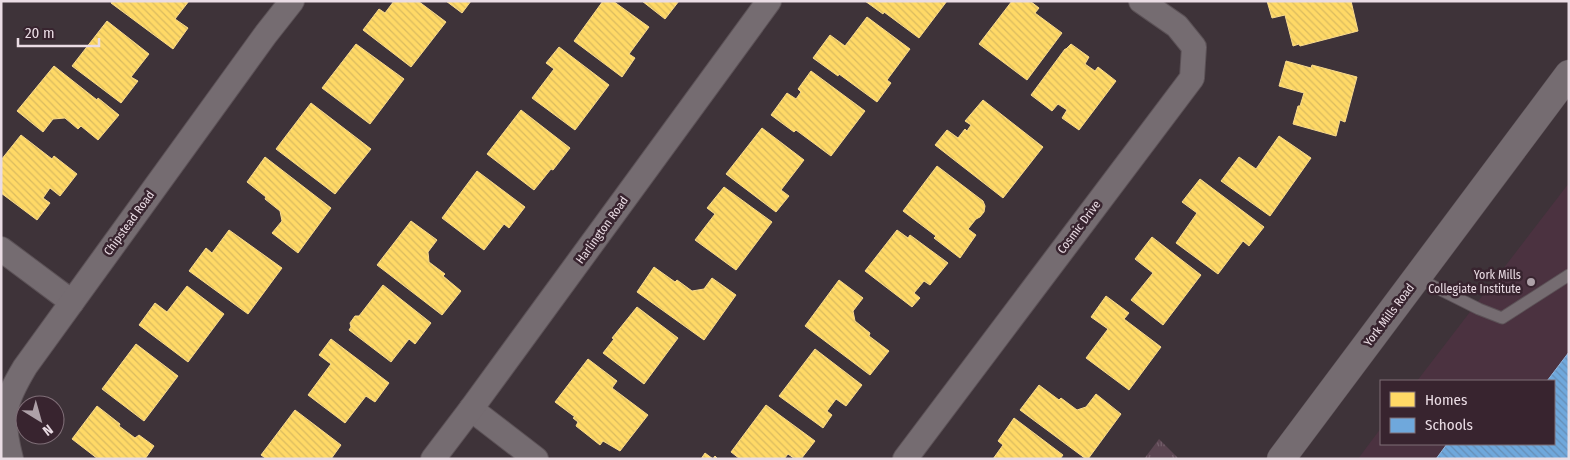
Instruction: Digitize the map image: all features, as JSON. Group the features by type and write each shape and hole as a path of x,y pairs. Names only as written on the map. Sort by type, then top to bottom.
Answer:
{"main road":[{"name":"York Mills Road","path":"1281,459 1569,74"}],"street":[{"name":"Chipstead Road","path":"11,459 6,445 2,418 9,393 25,367 266,34 292,1"},
{"name":"Harlington Road","path":"433,459 472,409 769,1"},
{"name":"Cosmic Drive","path":"905,459 1192,78 1194,47 1176,26 1141,1"},
{"path":"1,249 72,302"},
{"path":"472,409 536,459"}],"lane":[{"path":"1417,278 1479,309 1502,318 1569,275"}],"shaded area":[{"name":"York Mills Collegiate Institute","path":"1569,183 1569,459 1358,459 1380,429 1380,445 1555,445 1555,380 1418,380"}],"green space":[{"path":"1159,439 1179,459 1144,459"}],"building: Homes":[{"path":"112,1 189,1 175,19 188,28 173,49 111,3"},
{"path":"394,1 418,1 446,22 411,67 363,30 379,9 385,13"},
{"path":"446,1 471,1 462,13"},
{"path":"603,1 613,1 649,27 629,54 635,58 622,77 574,41"},
{"path":"642,1 679,1 665,19"},
{"path":"865,1 947,1 919,38 884,12 883,14"},
{"path":"1012,1 1030,1 1039,8 1035,13 1062,33 1027,80 979,44"},
{"path":"1267,1 1351,1 1358,31 1300,46 1299,44 1293,46 1285,15 1272,18"},
{"path":"867,17 910,49 887,80 891,83 877,102 839,74 838,76 813,58 830,35 845,46"},
{"path":"107,21 149,54 131,77 138,81 121,103 72,66"},
{"path":"356,44 404,79 370,124 322,88"},
{"path":"1071,44 1089,57 1085,64 1095,71 1098,67 1116,81 1079,130 1062,118 1067,110 1058,104 1052,111 1031,95 1065,49"},
{"path":"559,47 609,85 575,130 532,98 554,69 546,63"},
{"path":"1286,61 1311,68 1312,65 1357,77 1345,122 1340,120 1336,136 1293,124 1304,93 1279,86"},
{"path":"54,66 119,115 98,140 81,126 78,129 65,118 53,119 43,132 17,111"},
{"path":"811,71 865,111 831,156 796,130 794,132 771,115 787,93 796,99 801,92 798,89"},
{"path":"983,100 1043,147 1003,198 935,145 947,130 958,138 965,129 967,131 971,125 965,121"},
{"path":"311,103 371,149 335,194 276,149"},
{"path":"521,110 570,148 534,190 487,154"},
{"path":"762,128 804,160 781,190 789,196 776,212 726,174"},
{"path":"21,135 52,159 54,156 77,174 60,196 50,188 43,198 50,203 37,220 1,193 1,160"},
{"path":"1279,136 1311,158 1270,216 1221,181 1239,157 1256,169"},
{"path":"265,157 331,208 298,253 272,233 282,221 280,211 247,182"},
{"path":"937,166 983,201 985,206 984,212 968,229 976,235 960,258 934,238 936,236 903,211"},
{"path":"477,171 525,207 509,228 504,224 484,250 442,218"},
{"path":"1200,179 1264,227 1249,246 1243,241 1218,274 1176,243 1197,213 1182,202"},
{"path":"724,187 772,222 736,270 695,240 715,214 707,208"},
{"path":"411,221 437,240 428,252 429,262 445,274 443,276 461,291 442,315 377,265"},
{"path":"229,230 282,268 248,314 189,271 206,248 212,253"},
{"path":"897,230 908,238 910,235 948,263 930,285 924,281 914,293 920,298 912,307 865,271"},
{"path":"1152,237 1201,275 1163,325 1131,300 1153,273 1135,259"},
{"path":"654,267 692,291 704,289 712,278 736,295 704,340 637,292"},
{"path":"839,280 863,298 853,311 855,321 870,333 869,336 889,351 870,375 805,326"},
{"path":"383,285 431,323 415,344 409,339 391,362 349,330 351,327 350,323 355,316 359,316"},
{"path":"187,286 224,314 188,362 139,325 155,303 167,312"},
{"path":"1106,296 1129,313 1124,319 1161,347 1129,390 1086,358 1108,329 1091,317"},
{"path":"637,307 678,338 644,384 603,353 614,339 612,338"},
{"path":"331,339 389,383 375,402 366,396 345,423 308,395 331,364 319,355"},
{"path":"136,344 178,376 144,421 102,389"},
{"path":"815,349 862,385 846,406 836,399 827,411 832,415 823,428 779,396"},
{"path":"588,359 617,381 612,388 648,415 620,451 603,441 600,445 576,426 578,422 573,418 575,417 555,402"},
{"path":"1039,385 1059,400 1061,398 1077,410 1086,407 1096,394 1121,414 1088,459 1020,410"},
{"path":"766,405 815,441 801,459 795,459 788,454 784,459 740,459 731,452"},
{"path":"97,406 135,438 139,435 154,446 145,459 98,459 72,439"},
{"path":"295,410 341,445 331,459 267,459 261,455"},
{"path":"1014,418 1063,455 1060,459 993,459 1003,445 998,441"},
{"path":"705,453 713,459 701,459"}],"building: Schools":[{"path":"1569,352 1569,459 1436,459 1446,445 1555,445 1555,380 1548,380"}],"place":[{"name":"York Mills Collegiate Institute","path":"1531,282"}]}
